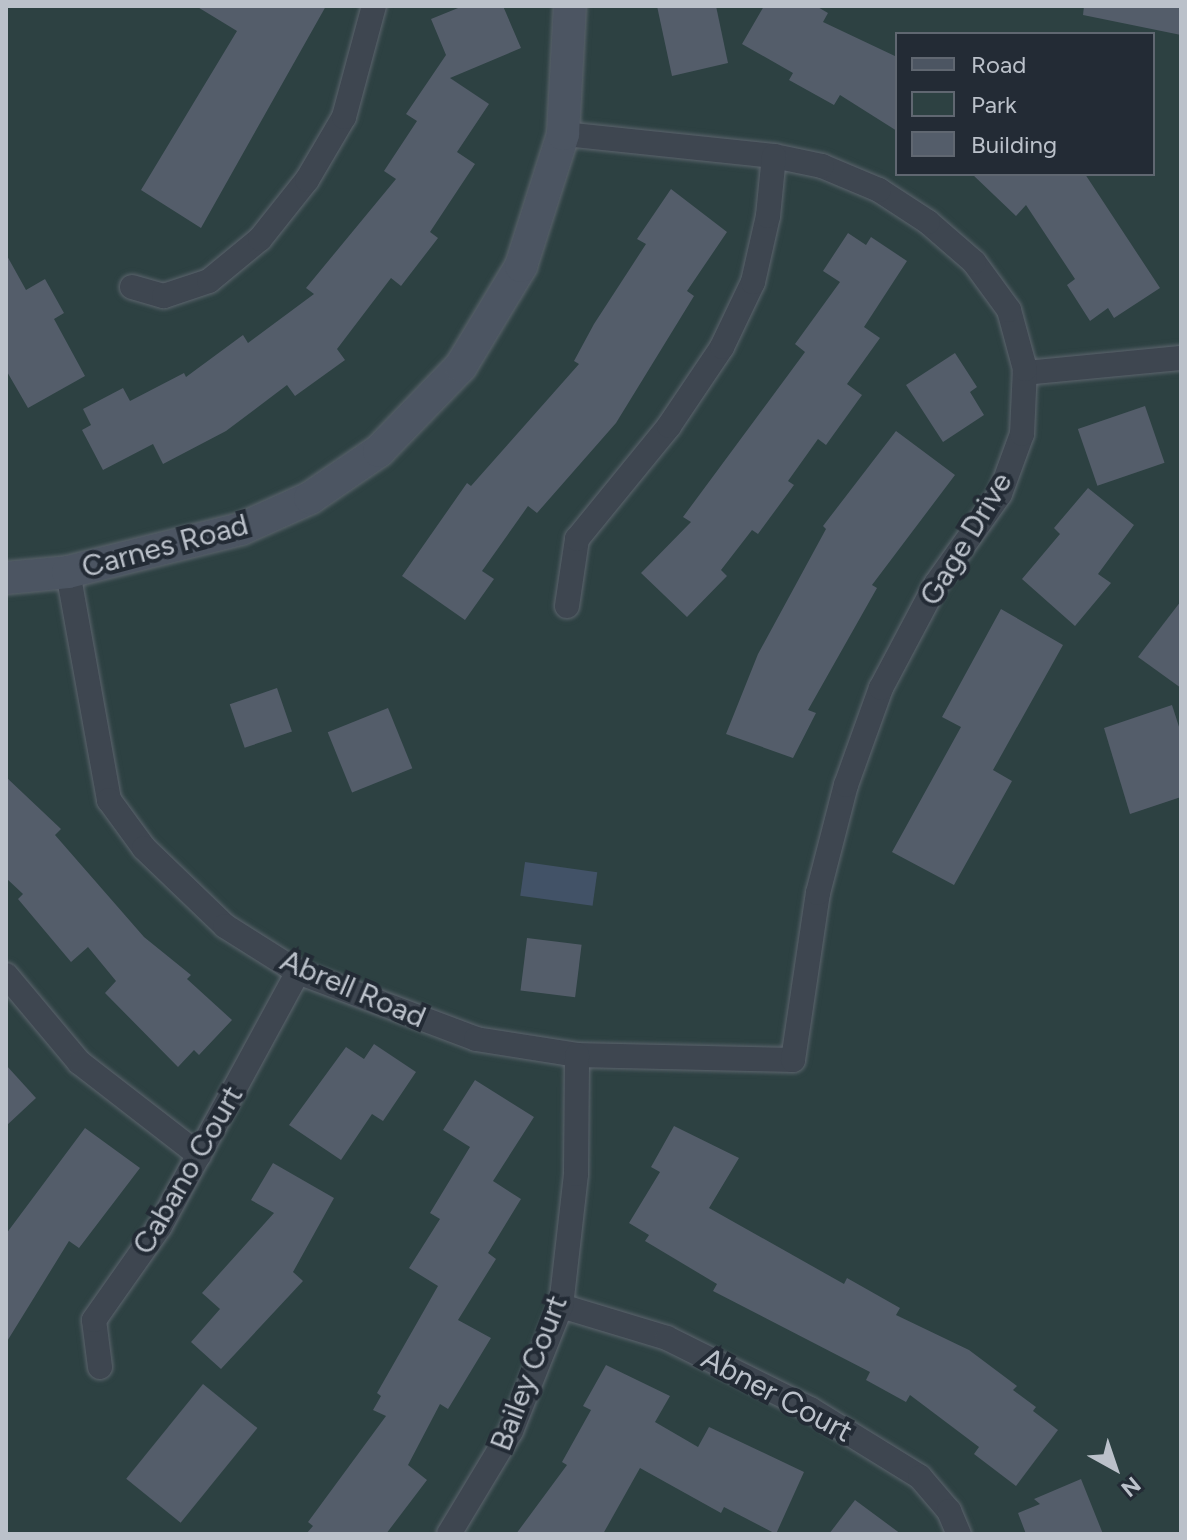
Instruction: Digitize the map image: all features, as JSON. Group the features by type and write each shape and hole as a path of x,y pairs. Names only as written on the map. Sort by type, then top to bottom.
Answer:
{"street":[{"path":"132,287 164,296 209,281 260,239 307,180 344,117 374,6"},
{"name":"Carnes Road","path":"6,578 68,572 241,529 310,498 379,451 461,366 521,266 563,134 570,6"},
{"name":"Gage Drive","path":"563,134 774,156 822,166 865,184 928,222 974,262 1009,310 1025,373 1022,434 1000,494 929,597 881,688 846,785 818,893 793,1060"},
{"path":"567,606 577,539 669,426 722,347 753,282 768,216 774,156"},
{"path":"1025,373 1181,358"},
{"name":"Abrell Road","path":"68,572 109,800 144,848 225,926 298,972 476,1039 577,1055 793,1060"},
{"name":"Cabano Court","path":"100,1367 94,1320 160,1226 298,972"},
{"path":"6,975 79,1062 199,1155"},
{"name":"Bailey Court","path":"449,1534 511,1431 561,1306 576,1174 577,1055"},
{"name":"Abner Court","path":"561,1306 667,1338 810,1409 920,1477 949,1511 959,1534"}],"green space":[{"path":"6,6 1181,6 1181,1534 6,1534"}],"water":[{"path":"525,862 597,872 593,906 520,896"}],"building":[{"path":"196,6 326,6 201,228 141,190 237,31"},
{"path":"463,6 503,6 521,48 450,78 489,104 457,152 475,164 430,232 438,238 401,286 391,278 337,349 345,360 295,396 287,385 226,431 163,464 153,444 103,470 82,430 91,425 83,409 123,388 130,401 184,373 186,377 243,335 248,343 314,294 306,288 396,179 384,171 417,121 406,114 446,55 431,19"},
{"path":"657,6 716,6 728,63 672,76"},
{"path":"764,6 816,6 828,13 823,22 895,56 895,130 840,95 834,105 789,80 793,73 742,44"},
{"path":"1084,6 1181,6 1181,35 1083,15"},
{"path":"974,176 1086,176 1160,288 1114,318 1108,308 1090,321 1067,285 1075,279 1026,205 1016,216"},
{"path":"671,189 727,232 687,291 694,296 616,423 537,513 528,506 482,571 494,579 465,620 402,576 467,483 471,486 579,364 574,361 594,324 646,244 637,239"},
{"path":"848,233 866,245 871,237 907,261 864,327 880,338 847,384 862,395 826,445 818,439 788,481 794,485 758,534 752,530 721,570 727,576 687,617 641,573 691,522 683,517 805,352 795,344 840,282 823,271"},
{"path":"6,254 26,290 45,279 64,313 54,319 85,376 28,408 6,370"},
{"path":"955,353 977,387 970,392 984,415 943,442 906,385"},
{"path":"1145,406 1165,463 1097,486 1078,429"},
{"path":"896,431 955,475 872,585 877,588 808,710 816,713 793,758 726,734 758,654 826,529 823,526"},
{"path":"1088,488 1134,525 1098,574 1111,583 1075,626 1022,579 1060,534 1054,528"},
{"path":"1181,601 1181,688 1138,657"},
{"path":"1001,609 1063,645 993,770 1012,781 954,885 892,852 961,727 942,717"},
{"path":"277,688 292,731 245,748 230,704"},
{"path":"1172,705 1181,733 1181,797 1130,814 1104,728"},
{"path":"388,708 412,768 352,793 328,732"},
{"path":"6,777 61,829 55,835 144,937 191,975 187,979 232,1020 199,1055 194,1050 178,1067 105,993 116,981 88,947 71,962 18,899 23,894 6,878"},
{"path":"527,938 582,945 575,997 521,991"},
{"path":"374,1044 416,1072 383,1121 372,1114 341,1160 289,1125 346,1047 364,1059"},
{"path":"6,1065 36,1098 6,1126"},
{"path":"475,1080 534,1117 493,1181 521,1199 488,1253 496,1259 458,1320 491,1338 448,1409 440,1404 408,1465 427,1480 386,1534 306,1534 313,1526 308,1522 386,1416 373,1410 381,1396 377,1393 438,1286 409,1268 440,1219 430,1213 470,1147 443,1130"},
{"path":"674,1126 739,1158 709,1208 844,1284 847,1278 900,1308 896,1315 969,1350 1017,1386 1013,1390 1036,1407 1033,1411 1058,1430 1016,1486 974,1454 979,1447 910,1395 906,1402 866,1380 870,1372 713,1291 717,1284 645,1241 649,1235 629,1223 660,1172 651,1167"},
{"path":"85,1128 140,1168 79,1248 69,1241 6,1343 6,1234"},
{"path":"273,1163 334,1198 293,1272 303,1281 221,1369 191,1342 220,1309 202,1293 274,1213 251,1200"},
{"path":"606,1365 670,1396 655,1422 698,1447 709,1427 804,1472 776,1534 724,1507 721,1513 640,1468 603,1534 516,1534 567,1465 562,1462 591,1410 583,1406"},
{"path":"203,1384 257,1428 181,1523 126,1479"},
{"path":"1081,1479 1103,1534 1026,1534 1018,1513 1040,1504 1034,1499"},
{"path":"855,1500 901,1534 829,1534"}]}
